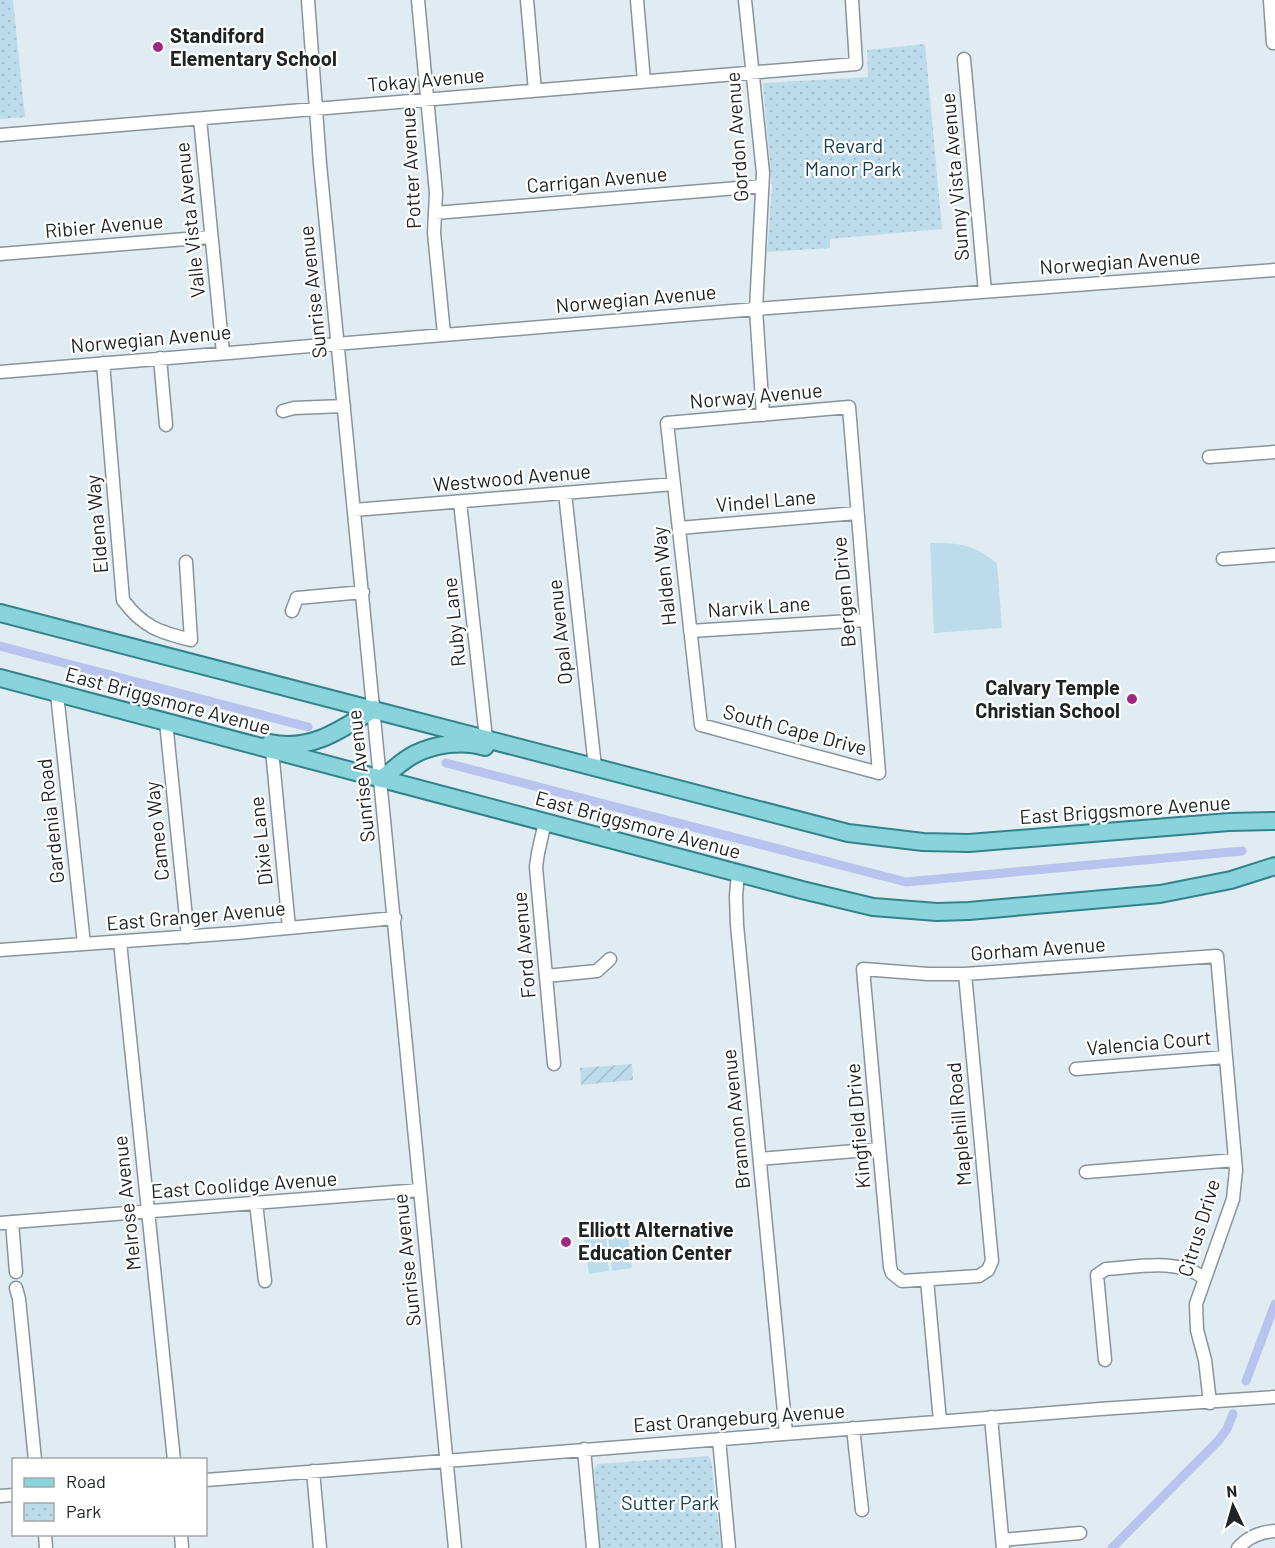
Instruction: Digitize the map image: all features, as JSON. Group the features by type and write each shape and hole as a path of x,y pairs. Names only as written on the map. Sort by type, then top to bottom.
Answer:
{"main road":[{"name":"East Briggsmore Avenue","path":"0,613 848,833 923,842 969,843 1229,822 1275,821"},
{"name":"East Briggsmore Avenue","path":"0,678 852,903 905,910 969,911 1160,894 1231,880 1275,866"},
{"path":"222,737 243,736 276,744 324,739 344,730 374,709"},
{"path":"381,779 414,754 430,748 455,744 480,745 518,756 544,753"}],"street":[{"name":"Sunrise Avenue","path":"308,0 338,343 455,1548"},
{"name":"Potter Avenue","path":"418,0 436,192 434,233 444,334"},
{"path":"527,0 535,90"},
{"path":"637,0 644,81"},
{"name":"Gordon Avenue","path":"745,0 763,173 756,309 763,415"},
{"name":"Tokay Avenue","path":"0,135 856,64 852,0"},
{"path":"1270,0 1274,43"},
{"name":"Sunny Vista Avenue","path":"964,59 985,292"},
{"name":"Valle Vista Avenue","path":"200,119 223,353"},
{"name":"Carrigan Avenue","path":"435,213 762,186"},
{"name":"Ribier Avenue","path":"0,254 211,237"},
{"name":"Norwegian Avenue","path":"0,372 756,309 1275,270"},
{"path":"160,358 165,425"},
{"name":"Eldena Way","path":"103,363 123,600 144,624 157,631 191,640 186,562"},
{"path":"283,411 294,408 344,406"},
{"name":"Norway Avenue","path":"667,423 849,407"},
{"name":"Bergen Drive","path":"849,407 879,773"},
{"name":"Halden Way","path":"667,423 701,725"},
{"path":"1209,457 1275,452"},
{"name":"Westwood Avenue","path":"354,510 674,484"},
{"name":"Opal Avenue","path":"565,493 595,767"},
{"name":"Ruby Lane","path":"460,502 486,738"},
{"name":"Vindel Lane","path":"678,528 857,513"},
{"path":"1223,559 1275,555"},
{"path":"292,611 297,598 363,592"},
{"name":"Narvik Lane","path":"690,631 866,620"},
{"name":"Gardenia Road","path":"57,694 84,944"},
{"name":"Cameo Way","path":"166,722 188,937"},
{"name":"South Cape Drive","path":"701,725 879,773"},
{"name":"Dixie Lane","path":"272,750 289,928"},
{"name":"Ford Avenue","path":"545,822 536,867 554,1064"},
{"name":"Brannon Avenue","path":"738,873 737,924 786,1433"},
{"name":"East Granger Avenue","path":"0,950 188,937 395,918"},
{"name":"Melrose Avenue","path":"120,942 174,1458"},
{"name":"Gorham Avenue","path":"862,969 965,974 1217,956"},
{"name":"Citrus Drive","path":"1209,1403 1205,1360 1197,1330 1198,1296 1233,1199 1235,1183 1235,1160 1217,956"},
{"path":"546,976 597,971 610,959"},
{"name":"Kingfield Drive","path":"862,969 890,1267 896,1278 907,1282 927,1280"},
{"name":"Maplehill Road","path":"927,1280 980,1276 988,1270 992,1261 965,974"},
{"name":"Valencia Court","path":"1076,1069 1226,1057"},
{"path":"760,1159 879,1149"},
{"path":"1086,1172 1235,1160"},
{"name":"East Coolidge Avenue","path":"6,1223 420,1190"},
{"path":"256,1203 265,1281"},
{"path":"6,1223 16,1272"},
{"path":"1104,1360 1097,1275 1106,1269 1180,1267 1195,1271 1204,1278"},
{"path":"927,1280 940,1422"},
{"path":"16,1288 35,1458"},
{"name":"East Orangeburg Avenue","path":"207,1480 786,1433 1275,1397"},
{"path":"991,1418 1002,1544 1080,1533"},
{"path":"853,1428 862,1509"},
{"path":"719,1439 729,1548"},
{"path":"584,1449 593,1548"},
{"path":"313,1471 320,1548"},
{"path":"1238,1548 1251,1537 1275,1531"}],"green space":[{"path":"0,0 13,0 25,117 0,119"},
{"name":"Revard Manor Park","path":"925,44 942,229 830,239 830,248 767,252 772,187 763,83 868,77 867,50"},
{"path":"930,543 950,543 973,548 997,563 1002,628 934,633"},
{"path":"632,1064 633,1080 581,1085 580,1068"},
{"path":"628,1234 632,1268 612,1271 608,1237"},
{"path":"606,1237 609,1271 589,1274 584,1240"},
{"name":"Sutter Park","path":"708,1456 711,1459 721,1548 600,1548 594,1470 597,1464"}],"waterway":[{"path":"0,646 308,727"},
{"path":"446,763 906,882 1242,851"},
{"path":"1246,1381 1275,1304"},
{"path":"1112,1548 1218,1441 1227,1429 1233,1414"}],"place":[{"name":"Standiford Elementary School","path":"158,47"},
{"name":"Calvary Temple Christian School","path":"1132,699"},
{"name":"Elliott Alternative Education Center","path":"566,1242"}]}
